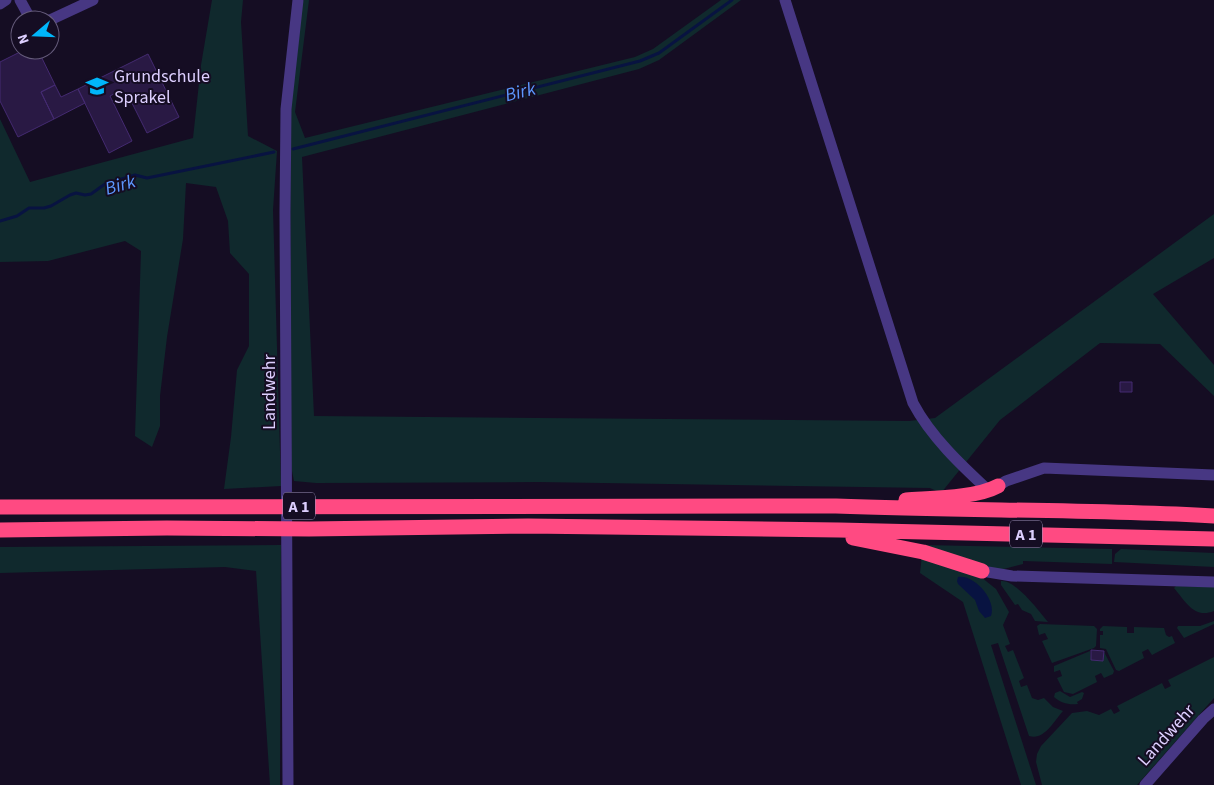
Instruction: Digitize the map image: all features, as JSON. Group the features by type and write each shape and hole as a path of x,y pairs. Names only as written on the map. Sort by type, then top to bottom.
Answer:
{"highway":[{"path":"836,506 946,497 993,488"},
{"name":"A 1","path":"0,507 836,506 1214,516"},
{"name":"A 1","path":"0,530 528,526 839,530 1214,539"},
{"path":"839,530 854,538 923,552 982,571"}],"street":[{"path":"0,4 6,0"},
{"path":"60,15 93,0"},
{"name":"Landwehr","path":"288,785 286,110 298,0"},
{"path":"785,0 913,403 929,428 962,465 993,488 1006,481 1044,468 1214,475"},
{"path":"982,571 1012,576 1214,582"},
{"name":"Landwehr","path":"1145,785 1214,709"}],"green space":[{"path":"212,0 243,0 241,22 248,136 277,151 273,210 281,486 224,489 237,370 249,346 249,274 230,253 228,221 216,187 186,183 183,239 167,337 160,396 160,426 152,447 135,436 141,251 125,241 48,261 0,262 0,119 30,182 193,138 201,65"},
{"path":"304,0 309,0 295,112 305,138 635,57 653,49 721,0 741,0 659,60 639,69 302,157 314,416 909,421 935,418 1214,214 1214,258 1153,294 1214,365 1214,396 1160,344 1100,343 1000,420 941,493 930,488 538,482 316,483 294,481 291,466 290,99 300,5"},
{"path":"281,545 280,785 270,785 256,571 225,567 0,573 0,547"},
{"path":"923,545 1112,549 1112,564 1023,561 1023,564 1000,570"},
{"path":"1121,549 1214,553 1214,567 1114,562 1115,554"},
{"path":"922,555 981,577 996,589 1009,612 1003,625 1010,644 1005,646 1008,652 1013,650 1024,678 1019,681 1021,687 1027,685 1032,698 1038,700 1044,698 1053,707 1063,711 1044,733 1034,737 1029,736 998,643 991,645 1036,785 1021,785 963,602 920,573"},
{"path":"1001,581 1007,582 1020,590 1048,622 1035,621 1031,614 1022,610 1018,604 1015,605 1001,585"},
{"path":"1176,586 1214,587 1214,611 1201,613 1191,608 1174,588"},
{"path":"1214,621 1214,624 1184,638 1177,628 1178,626 1200,626"},
{"path":"1040,624 1094,626 1097,629 1096,646 1052,663 1042,641 1048,639 1045,633 1039,635 1037,626"},
{"path":"1103,626 1127,627 1127,633 1134,633 1134,627 1164,628 1166,635 1172,636 1175,643 1152,655 1148,649 1142,652 1144,658 1119,671 1116,670 1106,649 1100,648 1100,635 1103,635 1103,631 1100,631 1100,629"},
{"path":"1090,651 1091,660 1103,661 1104,652 1114,671 1113,674 1104,678 1101,673 1095,676 1097,682 1073,694 1064,692 1057,678 1062,676 1060,670 1054,672 1054,666"},
{"path":"1214,657 1214,698 1137,785 1042,785 1036,762 1037,754 1041,746 1072,713 1087,711 1099,715 1111,709 1114,714 1120,711 1117,706 1162,683 1165,689 1171,686 1168,680"},
{"path":"1060,691 1070,697 1082,692 1084,693 1082,699 1077,702 1078,704 1071,704 1062,702 1054,697 1055,693"}],"shaded area":[{"path":"958,577 965,577 971,580 983,590 991,603 991,616 985,618 979,611 975,600 958,584"}],"building":[{"path":"148,54 179,117 147,133 132,103 129,105 121,90 110,96 132,141 109,153 78,89"},
{"path":"10,57 10,60 43,60 55,85 41,92 54,119 18,137 0,101 0,62"},
{"path":"55,85 61,97 78,89 85,103 54,119 41,92"},
{"path":"1120,382 1132,382 1132,392 1120,392"},
{"path":"1091,650 1104,651 1103,661 1091,660"}],"waterway":[{"name":"Birk","path":"293,149 640,61 659,53 732,0"},
{"name":"Birk","path":"0,221 17,216 29,208 51,206 76,193 91,194 105,184 135,175 147,178 274,152"}],"place":[{"name":"Grundschule Sprakel","path":"97,86"}]}
